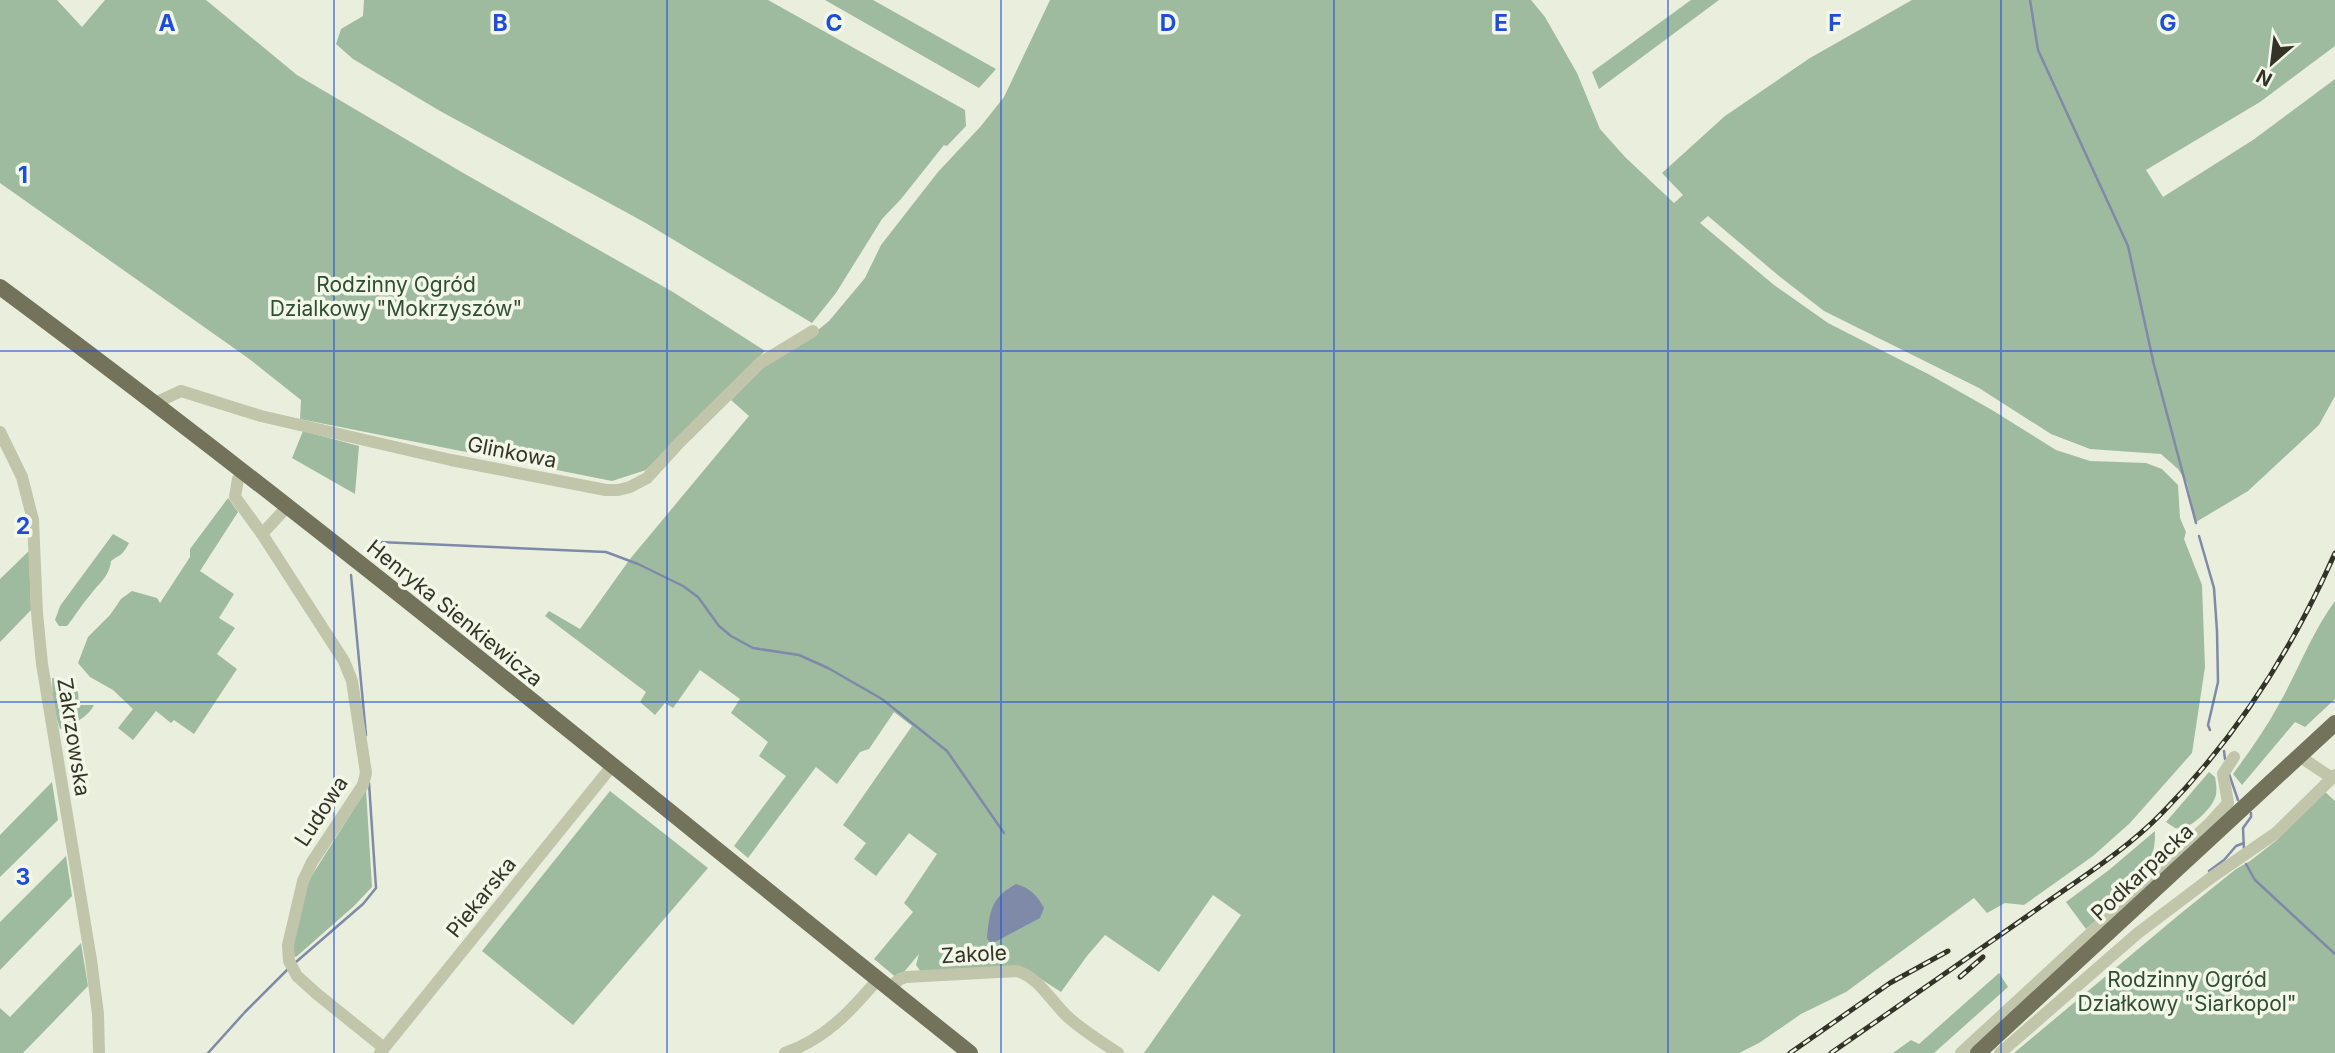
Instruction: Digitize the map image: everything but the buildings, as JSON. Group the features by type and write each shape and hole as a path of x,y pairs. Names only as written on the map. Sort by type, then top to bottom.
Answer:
{"main road":[{"name":"Henryka Sienkiewicza","path":"0,287 244,473 970,1053"},
{"name":"Podkarpacka","path":"1979,1053 2335,723"}],"street":[{"name":"Glinkowa","path":"155,403 181,391 261,416 451,460 606,490 618,490 630,488 647,478 760,363 813,331"},
{"name":"Zakrzowska","path":"0,432 22,477 33,520 42,664 91,960 98,1014 99,1053"},
{"name":"Ludowa","path":"244,473 238,479 235,497 344,661 352,681 366,773 363,785 312,862 303,881 288,945 289,961 297,976 382,1051"},
{"path":"262,534 287,507"},
{"path":"2000,1053 2138,933 2212,877 2265,842 2333,776 2299,756"},
{"path":"1961,1053 2209,824 2228,803 2223,774 2234,757"},
{"name":"Piekarska","path":"382,1051 612,766"},
{"name":"Zakole","path":"883,984 906,977 1017,971 1025,973 1067,1016 1118,1053"},
{"path":"785,1053 818,1038 883,984"}],"green space":[{"name":"Rodzinny Ogród Dzialkowy \"Mokrzyszów\"","path":"0,0 57,0 82,27 105,0 206,0 297,75 673,292 765,351 646,470 612,481 300,419 301,400 248,358 0,183"},
{"path":"364,0 768,0 965,110 966,126 947,146 944,145 882,219 836,293 812,323 644,222 440,111 353,59 336,44 341,29 363,16"},
{"path":"825,0 873,0 996,69 979,88"},
{"path":"1050,0 1531,0 1545,17 1577,73 1600,129 1625,157 1674,203 1683,195 1662,173 1725,116 1810,58 1912,0 2335,0 2335,46 2260,102 2146,170 2163,197 2253,140 2335,79 2335,396 2319,425 2248,491 2196,522 2187,483 2178,469 2161,454 2090,449 2051,434 1979,388 1824,311 1708,216 1700,223 1774,285 1828,323 1930,375 2056,450 2090,461 2146,463 2162,469 2178,485 2180,518 2186,532 2184,539 2202,585 2205,667 2192,753 2130,823 2093,856 2024,905 2005,903 1987,913 1974,898 1846,992 1801,1014 1759,1043 1739,1053 1144,1053 1241,915 1213,895 1159,972 1105,935 1061,992 1027,970 921,972 916,965 919,954 898,979 874,959 913,912 904,903 937,854 909,833 876,876 854,859 866,843 843,825 912,726 894,712 869,749 860,752 837,784 816,767 748,858 734,846 786,776 759,756 768,742 731,713 740,699 700,670 673,708 665,703 655,715 640,702 646,692 545,616 549,611 580,629 630,559 749,416 731,400 764,367 802,343 829,321 865,278 881,245 938,172 1004,97"},
{"path":"1691,0 1719,0 1599,89 1592,72"},
{"path":"303,431 359,446 355,494 292,458"},
{"path":"228,498 238,512 200,571 234,594 219,618 235,628 217,654 237,669 194,734 174,720 171,723 156,711 133,740 118,728 133,709 113,690 90,677 78,663 88,637 110,615 121,599 132,591 157,598 160,603 190,557 190,549"},
{"path":"113,534 129,543 127,547 111,561 106,575 67,626 59,626 55,620 60,606"},
{"path":"29,551 31,610 0,642 0,579"},
{"path":"2335,601 2335,699 2305,727 2295,722 2242,785 2233,774 2273,715 2319,626"},
{"path":"52,678 63,680 78,692 79,705 94,705 80,720 60,729 53,705"},
{"path":"2209,772 2215,777 2216,795 2207,810 2183,829 2175,828 2166,822"},
{"path":"52,782 58,820 0,877 0,835"},
{"path":"366,790 372,887 296,957 292,955 292,944 309,880"},
{"name":"Rodzinny Ogród Działkowy \"Siarkopol\"","path":"2323,790 2335,801 2335,1053 2014,1053 2180,914 2277,840"},
{"path":"610,791 708,868 573,1025 482,951"},
{"path":"2155,831 2150,862 2142,875 2122,898 2086,929 2066,902"},
{"path":"66,856 72,896 0,970 0,922"},
{"path":"81,943 88,986 23,1053 0,1053 0,1008 10,1017"},
{"path":"1999,973 2008,987 1934,1053 1893,1053 1911,1040 1919,1044"}],"water":[{"path":"1016,884 1039,899 1044,908 1040,918 991,944 987,938 993,906 1007,889"}],"waterway":[{"path":"2030,0 2038,50 2128,246 2154,365 2196,523"},
{"path":"2199,536 2214,588 2217,631 2218,682 2208,725 2210,730"},
{"path":"365,550 380,542 606,552 638,564 683,586 698,597 719,626 731,636 753,648 799,655 882,699 947,751 1004,833"},
{"path":"351,575 366,735"},
{"path":"2224,751 2225,759"},
{"path":"2229,774 2238,800"},
{"path":"296,962 363,904 376,888 369,783"},
{"path":"2244,851 2243,828 2251,813"},
{"path":"2209,871 2224,860 2236,846 2244,843"},
{"path":"2246,864 2255,880 2335,954"},
{"path":"208,1053 288,969"}],"railway":[{"path":"1831,1053 2101,864 2148,827 2214,755 2260,691 2301,623 2335,553"},
{"path":"1790,1053 1890,983 1948,951"},
{"path":"1960,977 1983,957"}]}
